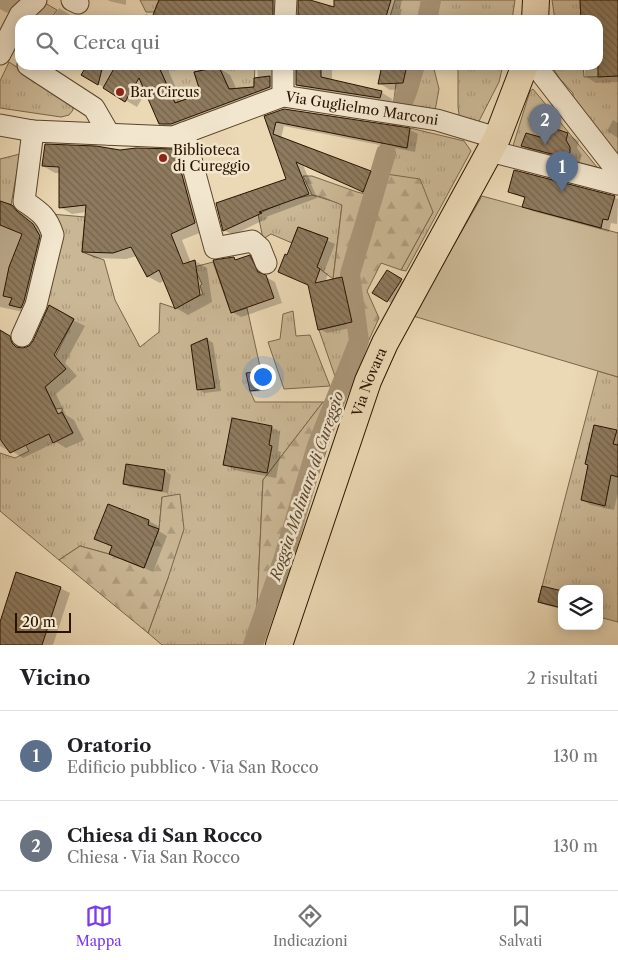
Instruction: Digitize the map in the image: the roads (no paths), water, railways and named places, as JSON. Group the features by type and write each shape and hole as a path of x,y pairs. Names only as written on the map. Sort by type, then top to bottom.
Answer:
{"main road":[{"path":"535,15 536,0"},
{"name":"Via Novara","path":"279,645 368,381 385,343 493,144 523,70"}],"street":[{"path":"20,15 36,0"},
{"path":"285,15 286,0"},
{"path":"8,48 15,28"},
{"path":"36,70 94,108 109,134"},
{"path":"282,96 284,70"},
{"path":"539,70 618,172"},
{"name":"Via Guglielmo Marconi","path":"178,135 282,96 437,120 493,144 618,184"},
{"path":"0,125 33,131 178,135 216,248 252,241 260,248 266,263"},
{"path":"22,336 36,306 53,235 42,213 24,201 33,131"}],"waterway":[{"name":"Roggia Molinara di Cureggio","path":"428,15 431,0"},
{"name":"Roggia Molinara di Cureggio","path":"397,117 414,70"},
{"name":"Roggia Molinara di Cureggio","path":"253,645 283,560 317,446 359,341 350,274 386,153"}],"place":[{"name":"Bar Circus","path":"120,92"},
{"name":"Chiesa di San Rocco","path":"545,145"},
{"name":"Biblioteca di Cureggio","path":"163,158"},
{"name":"Oratorio","path":"562,192"}]}
